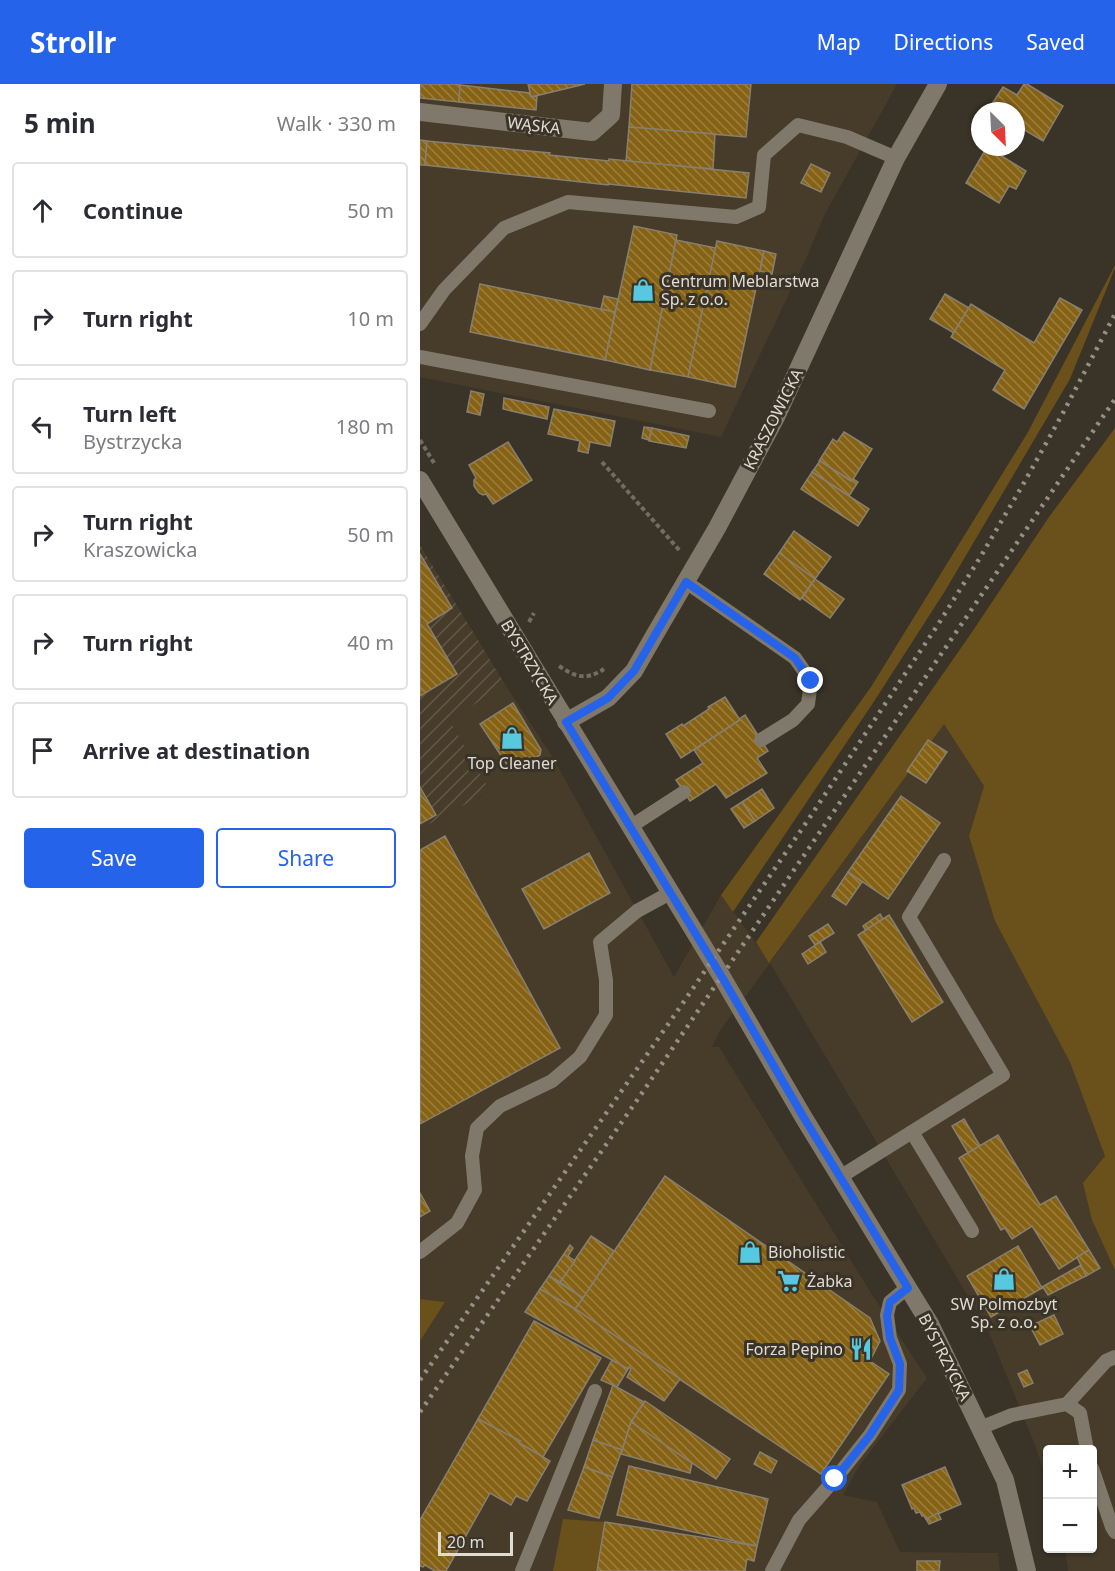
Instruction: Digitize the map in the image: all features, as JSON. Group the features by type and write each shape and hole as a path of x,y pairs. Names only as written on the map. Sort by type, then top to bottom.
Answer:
{"street":[{"name":"WĄSKA","path":"420,112 592,132 611,115 613,84"},
{"name":"KRASZOWICKA","path":"566,722 608,698 634,671 686,582 776,417 896,158 938,84"},
{"name":"BYSTRZYCKA","path":"420,480 930,1324 1005,1480 1028,1571"}],"lane":[{"path":"420,324 444,290 504,228 568,202 736,217 759,207 764,155 798,125 848,137 896,158"},
{"path":"420,357 709,411"},
{"path":"686,582 795,658 811,681 808,704 793,720 761,740"},
{"path":"630,827 684,792"},
{"path":"840,1177 1003,1075 909,916 944,860"},
{"path":"420,1252 458,1223 475,1190 472,1156 477,1128 500,1107 552,1081 580,1057 606,1015 606,980 600,942 637,910 670,893"},
{"path":"912,1132 972,1231"},
{"path":"772,1571 799,1520 870,1435 899,1390 900,1364 890,1338 887,1316 890,1302 908,1288"},
{"path":"980,1428 1012,1415 1067,1404 1106,1361 1115,1357"},
{"path":"522,1571 595,1391"},
{"path":"1067,1404 1080,1413 1086,1445"},
{"path":"1097,1483 1115,1532"}],"path":[{"path":"602,462 680,551"},
{"path":"675,560 686,542"},
{"path":"558,665 571,674 581,677 592,676 608,665"}],"shaded area":[{"path":"420,84 897,84 825,214 721,437 420,377"},
{"path":"1115,265 1070,379 945,591 733,912 721,895 871,687 1028,432"},
{"path":"1115,428 1115,1270 1092,1220 1083,1183 1105,1156 1070,1062 995,921 969,836 984,786 944,724 769,963 756,942 970,635 1049,517"},
{"path":"420,545 506,686 449,719 490,791 420,829"},
{"path":"506,686 552,756 674,977 721,895 770,962 943,723 965,752 984,786 969,836 1115,1099 1115,1571 1068,1571 1066,1553 1097,1553 1097,1445 1043,1445 1043,1470 988,1330 770,963 719,1032 712,1047 719,1047 873,1296 927,1378 860,1465 843,1495 877,1502 900,1552 998,1553 1000,1571 420,1571 420,1340 444,1302 420,1299 420,829 490,791 449,719"},
{"path":"420,1299 445,1302 420,1341"},
{"path":"563,1519 605,1522 597,1571 553,1571"}],"building":[{"path":"420,84 460,84 459,102 420,98"},
{"path":"528,84 585,84 531,97"},
{"path":"632,84 751,84 746,137 629,127"},
{"path":"1024,84 1027,84 1063,106 1043,141 1025,130 1025,102 993,102 1003,87 1017,95"},
{"path":"460,85 530,93 531,97 537,96 536,110 459,102"},
{"path":"629,127 715,134 713,169 626,161"},
{"path":"420,140 427,141 425,165 420,165"},
{"path":"427,141 609,161 609,159 749,173 746,198 425,165"},
{"path":"982,156 1002,156 1026,171 1016,189 1009,186 999,203 966,183"},
{"path":"811,164 830,173 821,192 801,183"},
{"path":"634,226 677,235 650,370 605,360"},
{"path":"676,240 716,248 688,377 650,370"},
{"path":"717,241 764,251 735,387 688,377"},
{"path":"764,251 776,254 772,274 760,271"},
{"path":"480,284 615,312 605,360 470,332"},
{"path":"945,294 969,308 954,333 930,319"},
{"path":"604,296 618,299 615,312 601,309"},
{"path":"1060,298 1082,310 1024,409 993,390 1005,370 951,337 971,304 1034,343"},
{"path":"471,391 484,394 480,415 467,412"},
{"path":"504,398 549,407 547,419 503,409"},
{"path":"554,409 615,421 610,446 590,442 588,453 578,451 580,441 548,434"},
{"path":"644,427 652,428 649,440 642,438"},
{"path":"652,428 689,436 686,448 649,441"},
{"path":"844,432 872,449 852,481 819,461 833,439 837,442"},
{"path":"508,442 532,480 493,504 486,494 479,493 474,486 476,478 469,465"},
{"path":"820,461 851,481 853,479 858,482 849,496 812,472"},
{"path":"812,472 869,509 858,526 801,489"},
{"path":"794,531 831,557 815,579 779,553"},
{"path":"779,553 815,579 800,600 764,574"},
{"path":"420,554 452,608 427,624 457,674 420,696"},
{"path":"815,579 844,599 830,618 802,598"},
{"path":"725,697 740,720 681,758 666,734 682,724 683,726"},
{"path":"513,703 541,750 540,755 535,758 529,757 510,769 480,724"},
{"path":"745,715 768,751 757,758 767,773 726,798 716,784 690,801 676,780 703,763 694,750"},
{"path":"928,740 947,752 926,783 907,771"},
{"path":"420,787 436,815 420,824"},
{"path":"762,789 774,808 755,821 742,802"},
{"path":"901,796 940,823 888,899 848,872"},
{"path":"742,802 755,821 744,828 731,809"},
{"path":"445,836 560,1048 420,1124 420,850"},
{"path":"589,853 610,893 544,929 522,889"},
{"path":"848,872 862,882 846,905 832,896"},
{"path":"880,914 883,919 866,931 863,926"},
{"path":"889,915 943,1002 912,1022 858,935"},
{"path":"828,924 834,933 815,945 809,936"},
{"path":"820,942 826,952 808,964 802,954"},
{"path":"964,1119 980,1146 968,1153 952,1126"},
{"path":"998,1135 1040,1205 1056,1196 1089,1250 1059,1269 1032,1226 1012,1239 1005,1228 1001,1230 959,1158"},
{"path":"665,1176 870,1318 880,1341 870,1361 889,1374 821,1474 575,1309"},
{"path":"420,1193 430,1211 420,1217"},
{"path":"591,1236 614,1251 583,1298 560,1282"},
{"path":"570,1245 573,1248 568,1256 575,1261 560,1282 549,1276"},
{"path":"1018,1246 1042,1288 991,1317 967,1276"},
{"path":"1089,1250 1100,1268 1086,1276 1077,1257"},
{"path":"1081,1265 1086,1276 1048,1295 1042,1288 1042,1287"},
{"path":"549,1276 583,1298 575,1309 540,1289"},
{"path":"540,1289 575,1309 680,1379 664,1401 627,1377 631,1369 629,1367 628,1369 525,1312"},
{"path":"1054,1315 1063,1334 1040,1345 1030,1326"},
{"path":"534,1321 601,1358 543,1457 519,1443 520,1441 478,1419"},
{"path":"612,1360 628,1369 617,1387 601,1380"},
{"path":"1027,1370 1033,1383 1024,1387 1018,1374"},
{"path":"613,1385 644,1402 631,1422 622,1450 593,1440"},
{"path":"645,1401 730,1459 716,1479 631,1422"},
{"path":"478,1419 520,1441 519,1443 550,1461 527,1501 516,1496 511,1505 490,1493 446,1571 435,1571 425,1565 420,1566 420,1520"},
{"path":"631,1422 692,1463 690,1473 621,1454"},
{"path":"593,1440 622,1450 612,1477 584,1467"},
{"path":"760,1452 777,1461 771,1473 754,1464"},
{"path":"629,1466 768,1499 757,1546 617,1515"},
{"path":"584,1467 612,1477 599,1518 568,1510"},
{"path":"945,1467 961,1504 926,1519 920,1512 916,1513 914,1508 912,1509 902,1485"},
{"path":"938,1513 941,1519 929,1524 926,1519"},
{"path":"605,1522 757,1546 754,1561 747,1559 745,1571 597,1571"},
{"path":"917,1561 940,1561 939,1571 917,1571"}],"railway":[{"path":"420,1380 685,1000 939,623 1025,481 1115,314"},
{"path":"420,1412 642,1093 1115,399"}],"place":[{"name":"Centrum Meblarstwa Sp. z o.o.","path":"643,290"},
{"name":"Top Cleaner","path":"512,738"},
{"name":"Bioholistic","path":"750,1252"},
{"name":"SW Polmozbyt Sp. z o.o.","path":"1004,1279"},
{"name":"Żabka","path":"789,1281"},
{"name":"Forza Pepino","path":"861,1349"}],"route":[{"path":"811,681 795,658 686,582 634,671 608,698 566,722 908,1288 890,1302 887,1316 890,1338 900,1364 899,1390 870,1435 835,1479"}]}
